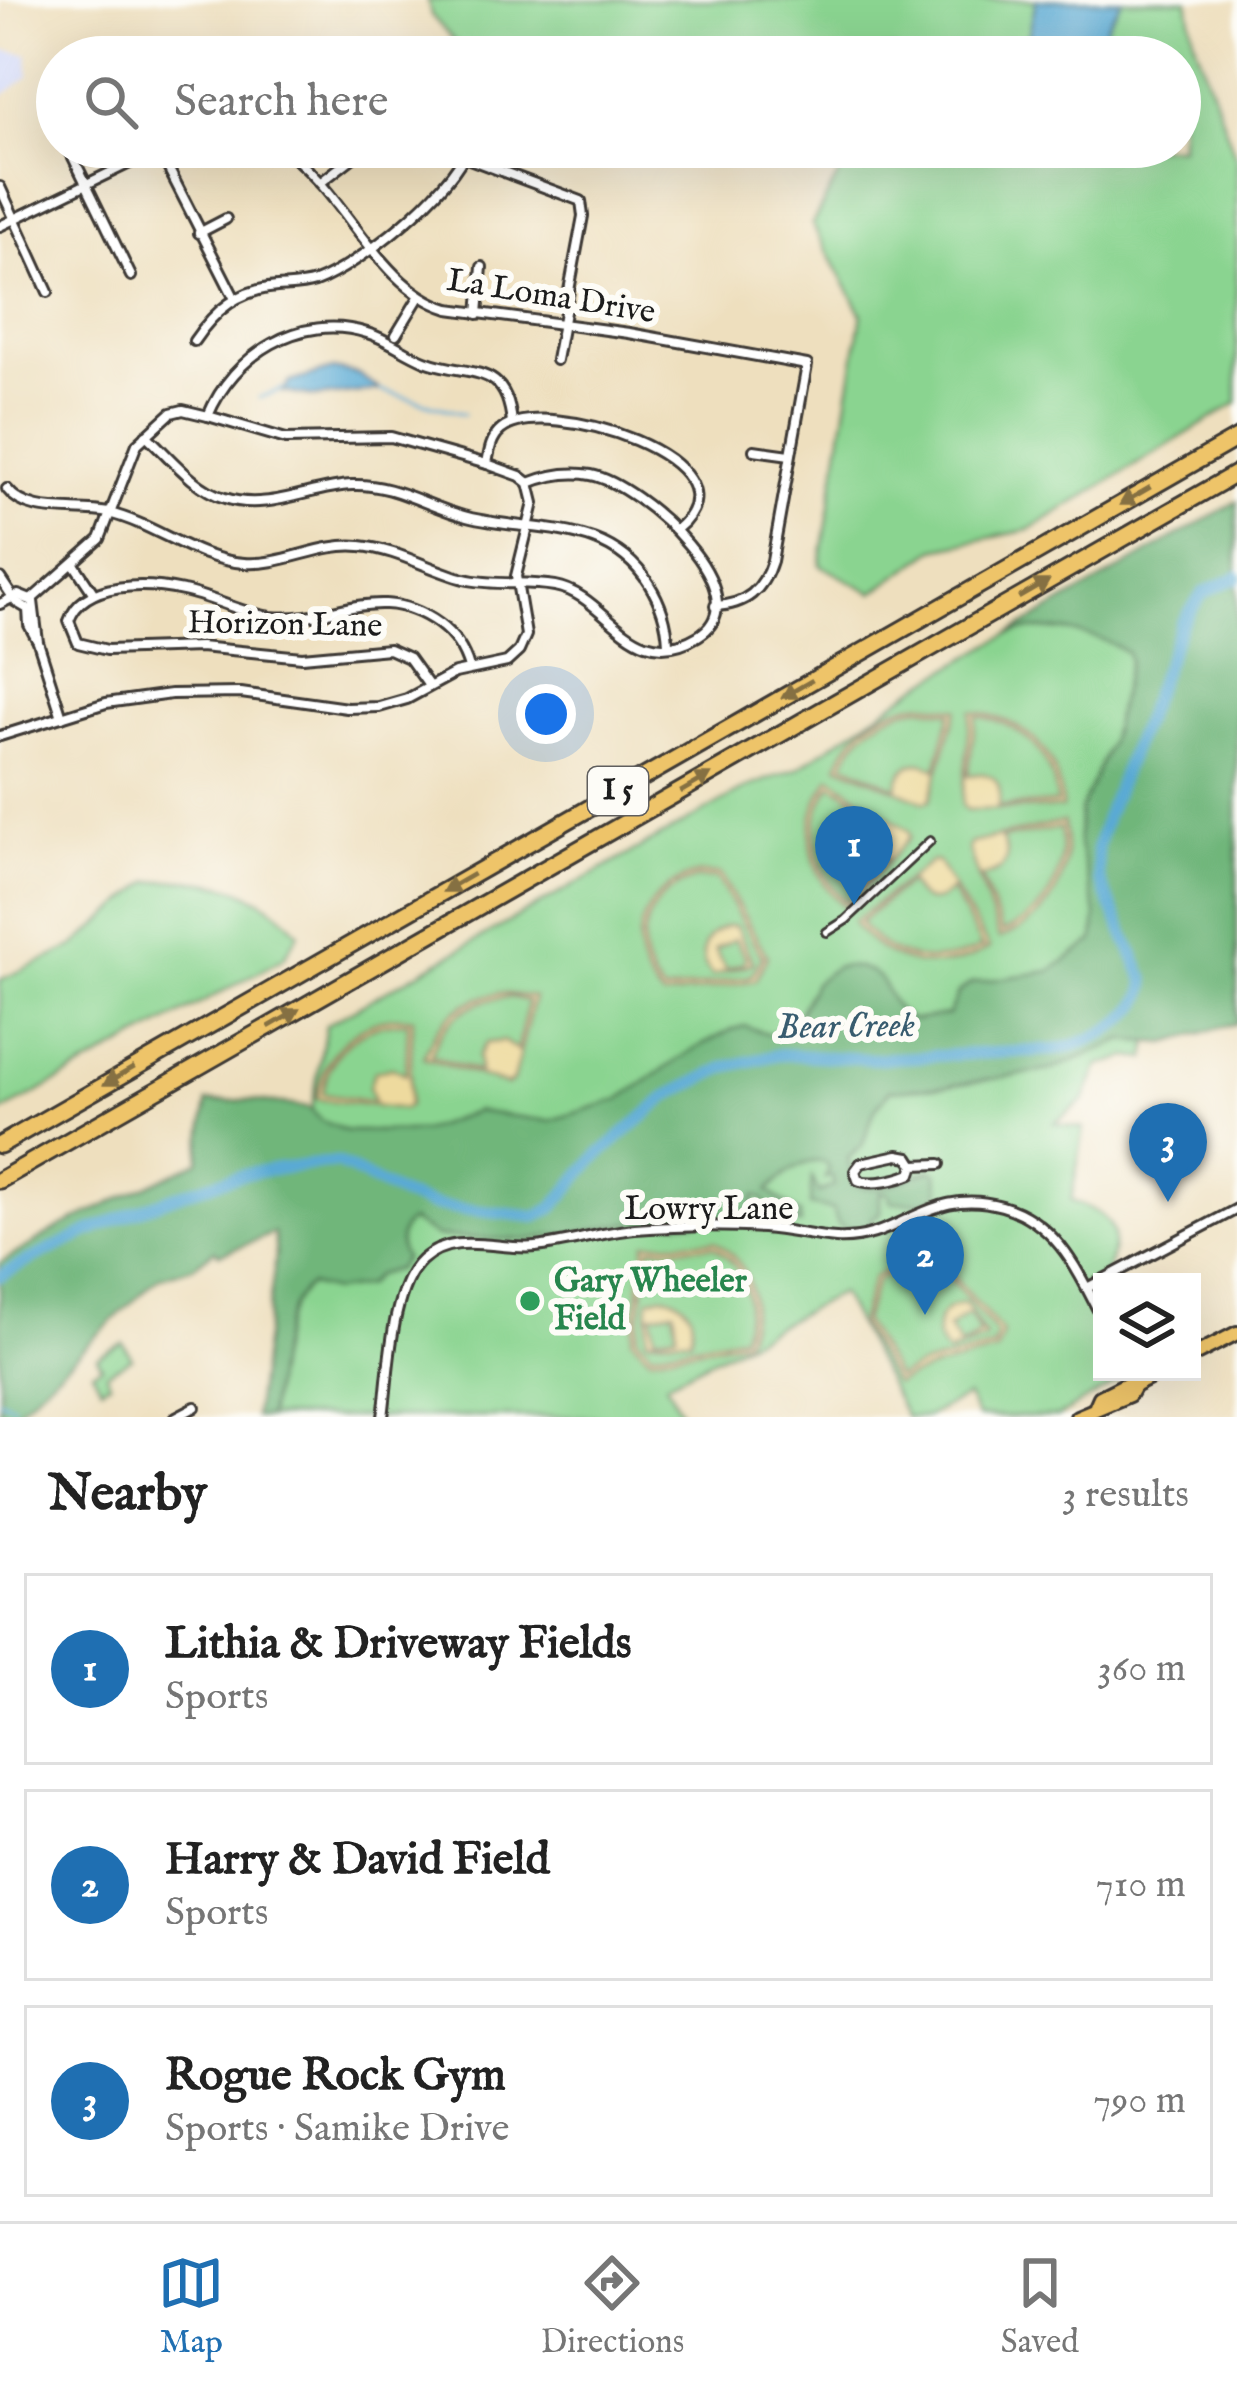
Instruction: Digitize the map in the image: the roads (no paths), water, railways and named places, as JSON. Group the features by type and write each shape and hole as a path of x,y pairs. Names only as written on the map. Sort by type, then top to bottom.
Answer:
{"highway":[{"name":"I 5","path":"0,1144 1237,438"},
{"name":"I 5","path":"0,1180 1237,473"}],"main road":[{"path":"1201,1351 1237,1333"},
{"path":"1096,1406 1100,1397 1135,1381"},
{"path":"1077,1417 1129,1394 1137,1381"}],"street":[{"path":"78,168 131,276"},
{"path":"0,226 119,168"},
{"path":"169,168 235,299"},
{"name":"La Loma Drive","path":"303,168 418,297 449,309 807,365 790,455"},
{"path":"320,183 339,168"},
{"path":"194,340 214,314 235,299 253,291 314,282 372,246 438,194 455,168"},
{"path":"504,168 581,201 583,217 556,360"},
{"path":"0,187 48,292"},
{"path":"199,232 226,219"},
{"path":"478,314 482,267"},
{"path":"396,335 418,297"},
{"path":"208,416 223,385 246,359 280,340 345,328 385,339 433,364 493,378 506,394 512,423"},
{"path":"0,604 13,597 32,599 100,539 130,455 146,435 178,410 286,439 391,437 516,472 529,484 534,503 516,584 526,625 522,646 500,665 470,668 393,705 366,709 196,692 124,699 0,736"},
{"path":"487,464 496,434 512,423 571,421 611,430 644,445 693,481 698,496 694,512 678,528"},
{"path":"146,435 207,490 227,499 259,502 335,486 371,486 398,491 464,517 586,534 626,554 661,603 668,644"},
{"path":"715,606 741,602 764,585 772,561 790,455 754,450"},
{"path":"7,489 28,506 109,513 203,555 228,561 265,562 362,546 462,578 547,585 575,592 627,637 644,644 668,644 709,626 715,606 706,572 678,528 631,491 604,479 570,473 529,484"},
{"path":"74,564 94,594 132,587 176,589 246,612 288,617 359,603 402,605 446,630 470,668"},
{"path":"0,578 28,609 29,626 38,641"},
{"name":"Horizon Lane","path":"94,594 73,611 69,626 73,636 93,649 200,647 318,656 388,649 409,658 429,686"},
{"path":"32,599 38,641 62,717"},
{"path":"827,932 930,841"},
{"path":"898,1155 909,1157 914,1165 908,1175 865,1183 855,1171 858,1164 898,1155"},
{"path":"914,1165 940,1164"},
{"name":"Lowry Lane","path":"383,1417 403,1288 421,1261 452,1244 538,1246 634,1229 671,1228 763,1228 856,1237 886,1229 927,1208 979,1202 1010,1209 1040,1225 1069,1255 1093,1300"},
{"path":"1087,1288 1237,1209"},
{"path":"1112,1391 1114,1381"},
{"path":"176,1417 195,1407"}],"water":[{"path":"1036,0 1122,0 1104,36 1028,36"},
{"path":"333,369 358,374 380,390 315,397 283,392 290,382"}],"waterway":[{"path":"259,398 283,389"},
{"path":"380,390 464,414"},
{"name":"Bear Creek","path":"0,1276 115,1220 207,1185 257,1172 327,1163 338,1163 403,1196 435,1206 536,1217 553,1208 593,1160 668,1096 726,1067 780,1054 872,1059 1055,1050 1114,1027 1137,1006 1145,980 1099,879 1097,849 1106,816 1181,624 1203,593 1237,577"},
{"path":"0,1400 13,1405"}],"place":[{"name":"Lithia & Driveway Fields","path":"854,905"},
{"name":"Rogue Rock Gym","path":"1168,1202"},
{"name":"Gary Wheeler Field","path":"530,1301"},
{"name":"Harry & David Field","path":"925,1315"}]}
